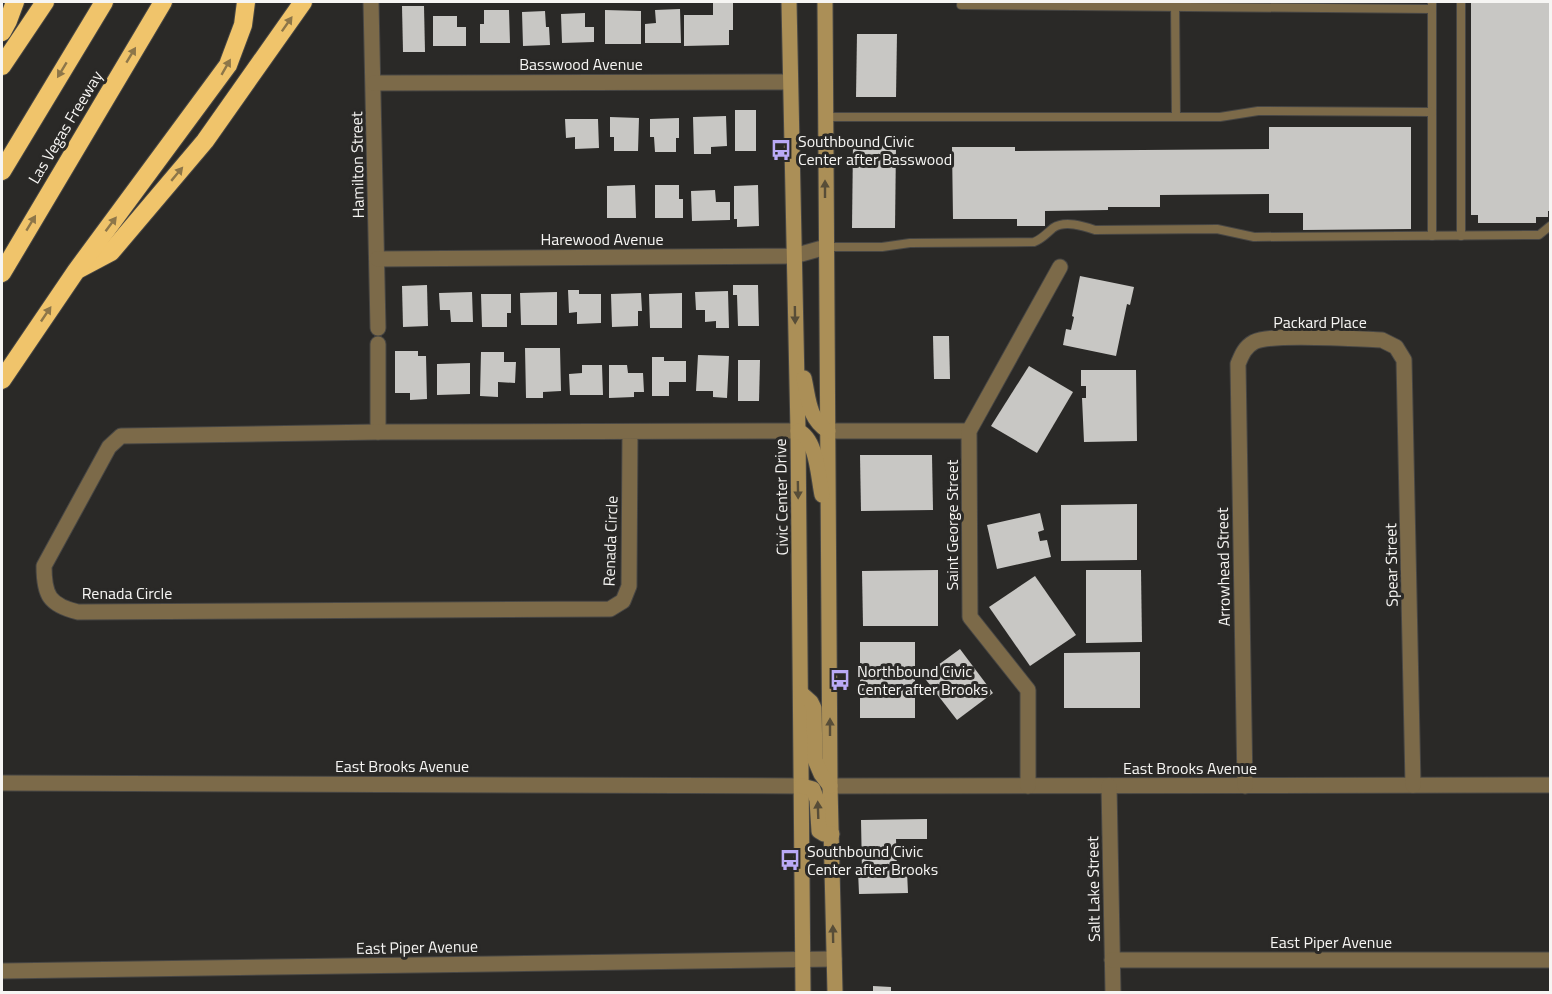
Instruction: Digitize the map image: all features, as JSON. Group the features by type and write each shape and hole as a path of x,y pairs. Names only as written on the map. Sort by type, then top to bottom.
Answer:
{"highway":[{"path":"2,32 15,2"},
{"path":"2,66 45,2"},
{"name":"Las Vegas Freeway","path":"2,171 104,2"},
{"name":"Las Vegas Freeway","path":"2,273 163,2"},
{"path":"2,380 76,271 228,65 243,25 246,2"},
{"path":"76,271 111,252 206,141 303,2"}],"main road":[{"name":"Civic Center Drive","path":"789,2 798,431 803,993"},
{"path":"825,2 830,786 834,993"},
{"path":"796,346 813,417 828,431"},
{"path":"798,431 805,434 812,443 829,531"},
{"path":"801,693 814,708 815,760 830,786"},
{"path":"802,786 813,789 816,794 819,831 831,834"}],"street":[{"name":"Hamilton Street","path":"371,2 378,328"},
{"name":"Basswood Avenue","path":"374,83 789,81"},
{"name":"Harewood Avenue","path":"377,259 794,256 826,247"},
{"name":"Saint George Street","path":"1028,786 1028,690 970,617 969,431 1060,267"},
{"name":"Packard Place","path":"1244,349 1257,341 1275,338 1382,340 1396,347"},
{"path":"378,344 378,432"},
{"name":"Spear Street","path":"1396,347 1404,360 1413,785"},
{"name":"Arrowhead Street","path":"1244,349 1238,364 1245,786"},
{"name":"Renada Circle","path":"630,433 630,586 623,601 610,609 78,612 63,608 49,598 44,584 44,566 109,447 121,436 378,432 798,431"},
{"path":"828,431 969,431"},
{"name":"East Brooks Avenue","path":"2,783 802,786"},
{"name":"East Brooks Avenue","path":"830,786 1551,785"},
{"name":"Salt Lake Street","path":"1109,786 1113,993"},
{"name":"East Piper Avenue","path":"2,971 834,959"},
{"name":"East Piper Avenue","path":"1112,960 1551,960"}],"lane":[{"path":"1461,2 1461,236"},
{"path":"961,5 971,3 1432,5 1432,236"},
{"path":"1175,4 1176,117"},
{"path":"825,117 1220,117 1258,111 1432,112"},
{"path":"826,247 882,247 910,243 1034,242 1043,238 1056,226 1070,225 1080,225 1095,230 1217,229 1254,237 1539,235 1551,226"}],"building":[{"path":"713,2 733,2 733,30 729,30 729,45 684,46 684,15 713,15"},
{"path":"1471,2 1550,2 1550,211 1548,211 1548,217 1536,217 1536,223 1478,223 1478,215 1471,215"},
{"path":"402,6 424,6 425,52 403,52"},
{"path":"680,9 681,43 645,43 645,24 656,23 655,10"},
{"path":"484,10 509,10 510,43 480,43 480,24 484,24"},
{"path":"605,10 641,11 641,44 605,44"},
{"path":"545,11 550,45 523,46 522,12"},
{"path":"585,13 585,27 594,27 594,42 562,43 561,14"},
{"path":"433,16 457,16 457,27 466,27 466,46 433,46"},
{"path":"857,34 897,34 896,97 856,97"},
{"path":"735,110 756,110 756,151 735,151"},
{"path":"726,116 727,146 711,147 711,154 694,154 693,117"},
{"path":"610,117 639,118 638,151 614,151 614,137 610,137"},
{"path":"679,118 676,152 655,152 654,137 650,137 650,119"},
{"path":"565,119 598,119 599,148 575,149 575,137 566,138"},
{"path":"1269,127 1411,127 1411,229 1303,230 1303,213 1269,213 1269,194 1160,195 1160,207 1108,207 1108,210 1045,211 1045,226 1017,226 1017,219 953,219 952,147 1015,147 1015,151 1269,149"},
{"path":"853,144 896,145 895,228 852,228"},
{"path":"635,185 636,218 607,218 607,186"},
{"path":"655,185 679,185 679,199 683,199 683,218 655,218"},
{"path":"758,185 759,226 737,227 737,219 734,219 734,186"},
{"path":"715,190 716,202 730,202 730,220 692,221 691,191"},
{"path":"1080,276 1134,287 1130,305 1127,304 1116,356 1063,345 1066,329 1071,330"},
{"path":"427,285 428,326 403,327 402,286"},
{"path":"733,285 758,285 759,326 738,326 737,295 733,295"},
{"path":"568,290 579,290 579,294 601,294 601,323 577,324 577,312 569,313"},
{"path":"728,291 729,328 716,328 716,321 705,322 705,310 696,310 695,292"},
{"path":"472,292 473,322 451,322 450,310 440,310 439,293"},
{"path":"557,292 557,325 521,325 520,293"},
{"path":"641,293 642,311 638,311 638,326 612,327 611,294"},
{"path":"682,293 682,328 650,328 649,294"},
{"path":"481,294 511,294 511,313 507,313 507,327 482,327"},
{"path":"933,336 949,336 950,379 934,379"},
{"path":"525,348 560,348 561,391 543,392 543,398 526,398"},
{"path":"395,351 418,351 418,356 426,356 427,399 410,400 410,393 395,393"},
{"path":"481,352 504,352 504,362 516,362 515,383 498,382 498,397 480,396"},
{"path":"698,355 729,356 727,398 713,397 713,391 696,391"},
{"path":"652,357 664,357 664,361 686,361 686,382 669,382 669,396 652,396"},
{"path":"738,360 760,360 759,401 738,401"},
{"path":"470,363 470,394 437,395 437,364"},
{"path":"582,365 602,365 603,395 570,395 569,374 582,373"},
{"path":"609,365 627,365 628,373 643,373 644,392 634,392 634,397 609,398"},
{"path":"1029,366 1073,392 1037,453 991,426"},
{"path":"1081,370 1136,370 1137,441 1084,442 1082,398 1086,398 1086,386 1081,386"},
{"path":"860,455 932,455 933,510 861,511"},
{"path":"1137,504 1137,560 1061,561 1061,505"},
{"path":"1040,513 1044,530 1038,532 1040,541 1047,540 1051,557 997,569 987,525"},
{"path":"938,570 938,626 863,626 862,571"},
{"path":"1086,570 1141,570 1142,642 1086,643"},
{"path":"1035,576 1076,635 1030,666 989,607"},
{"path":"860,642 915,642 915,718 860,718"},
{"path":"960,649 993,693 957,720 923,676"},
{"path":"1140,652 1140,708 1064,708 1064,653"},
{"path":"927,819 927,839 896,839 897,871 907,871 908,893 859,894 858,871 862,871 861,820"},
{"path":"873,986 891,987 891,992 873,992"}],"place":[{"name":"Southbound Civic Center after Basswood","path":"781,150"},
{"name":"Northbound Civic Center after Brooks","path":"840,680"},
{"name":"Southbound Civic Center after Brooks","path":"790,860"}]}
